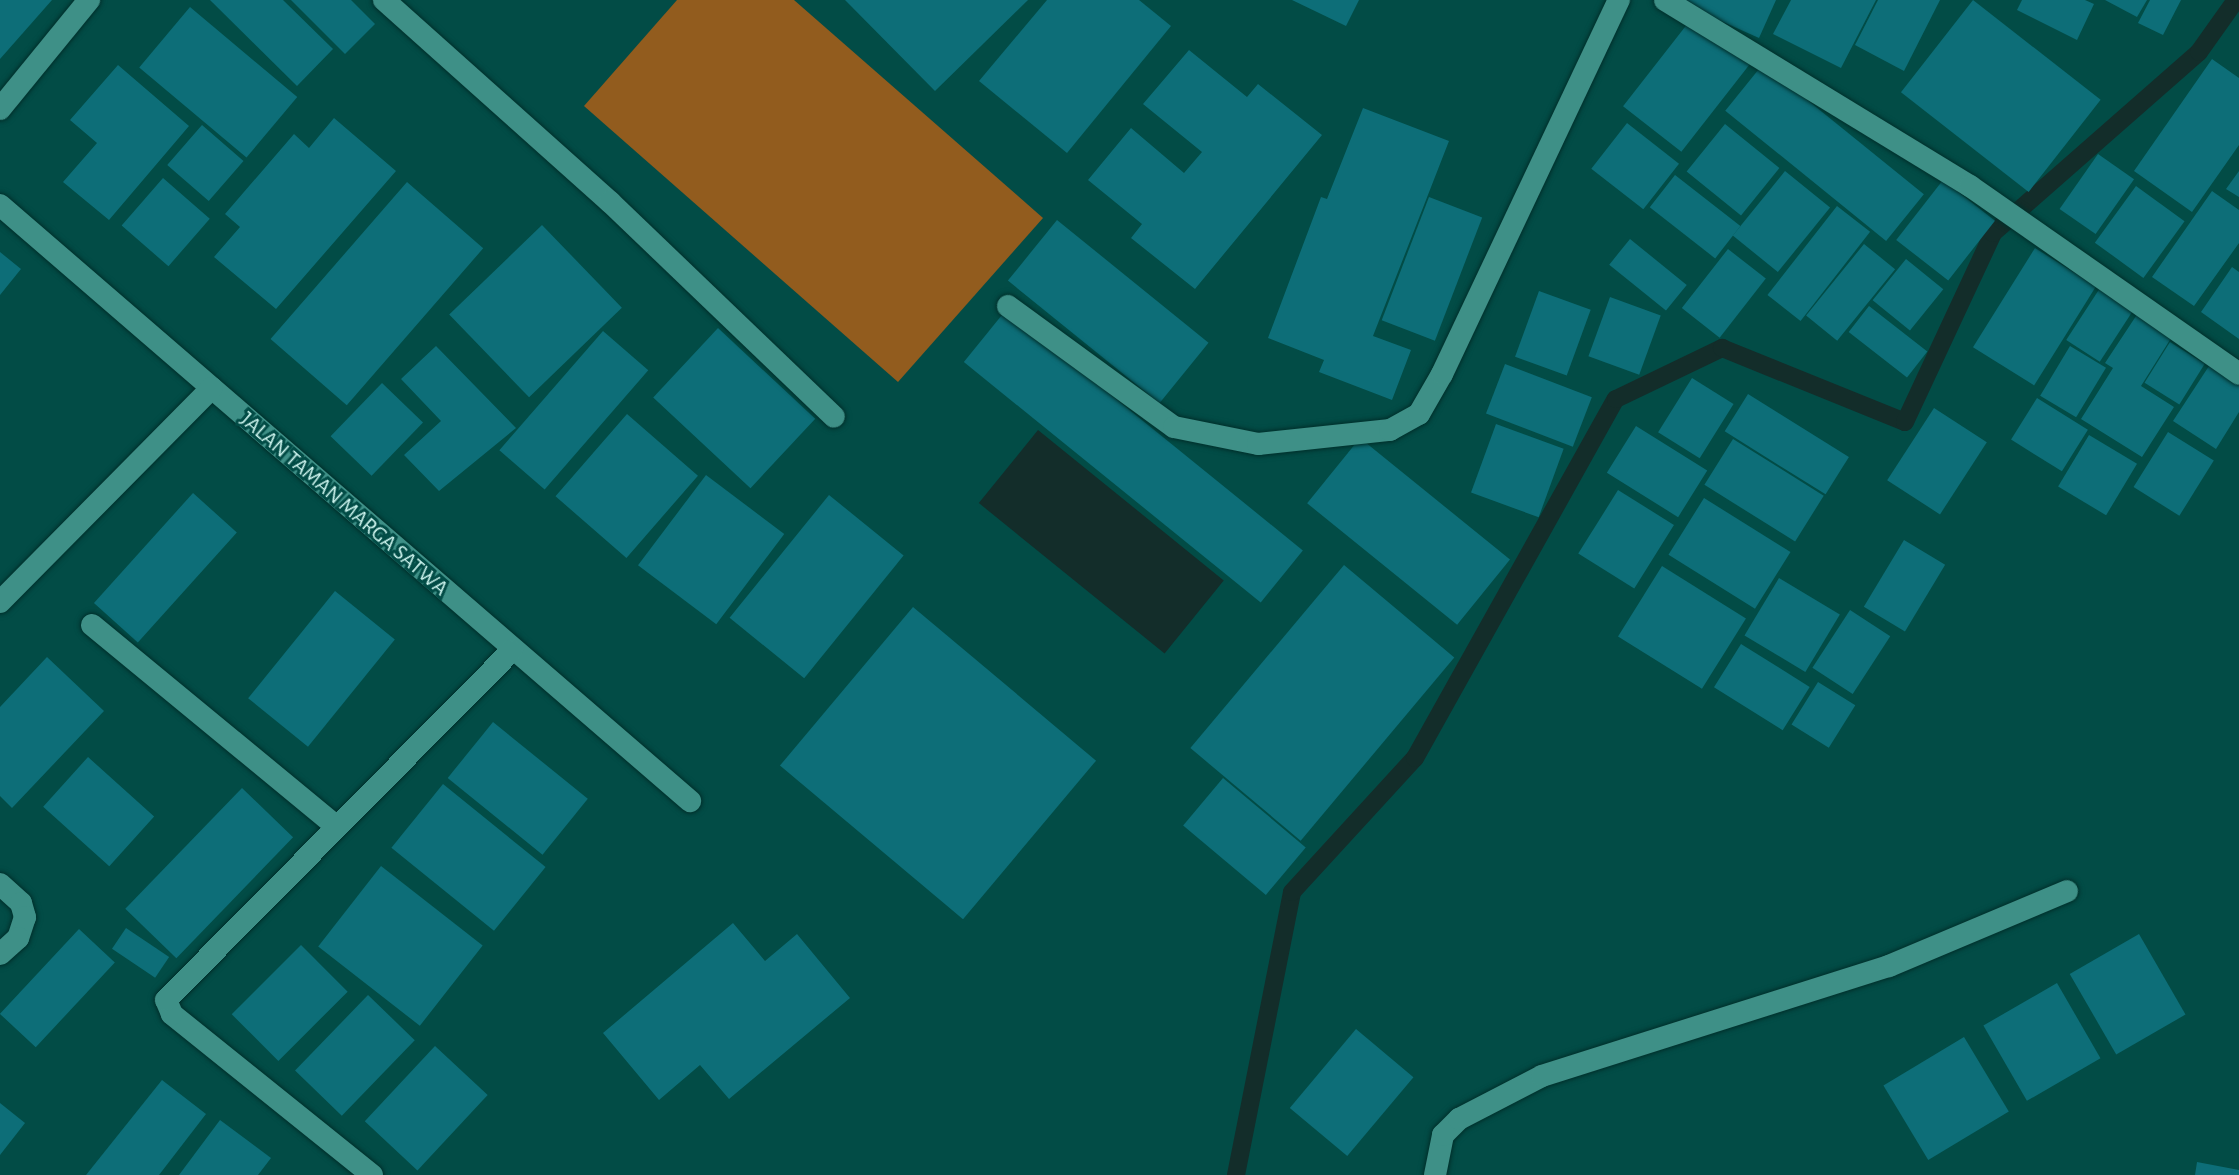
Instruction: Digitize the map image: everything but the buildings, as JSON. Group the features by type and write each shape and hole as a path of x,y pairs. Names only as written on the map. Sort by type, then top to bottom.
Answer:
{"street":[{"path":"0,109 89,0"},
{"path":"384,0 610,202 834,417"},
{"path":"1008,306 1174,427 1258,444 1390,430 1419,414 1442,374 1619,0"},
{"path":"1665,0 1970,186 2239,374"},
{"name":"JALAN TAMAN MARGA SATWA","path":"0,205 511,651 690,801"},
{"path":"0,602 212,388"},
{"path":"92,625 336,826"},
{"path":"372,1175 172,1014 166,1000 511,651"},
{"path":"0,884 25,917 18,938 0,954"},
{"path":"1435,1175 1443,1135 1459,1119 1542,1076 1889,966 2067,891"}],"shaded area":[{"path":"677,0 794,0 1043,218 898,382 584,106"}],"water":[{"path":"1038,430 1224,580 1165,653 979,503"}],"waterway":[{"path":"1236,1175 1292,892 1415,758 1616,399 1722,348 1905,422 1993,233 2199,52 2236,0"}]}
